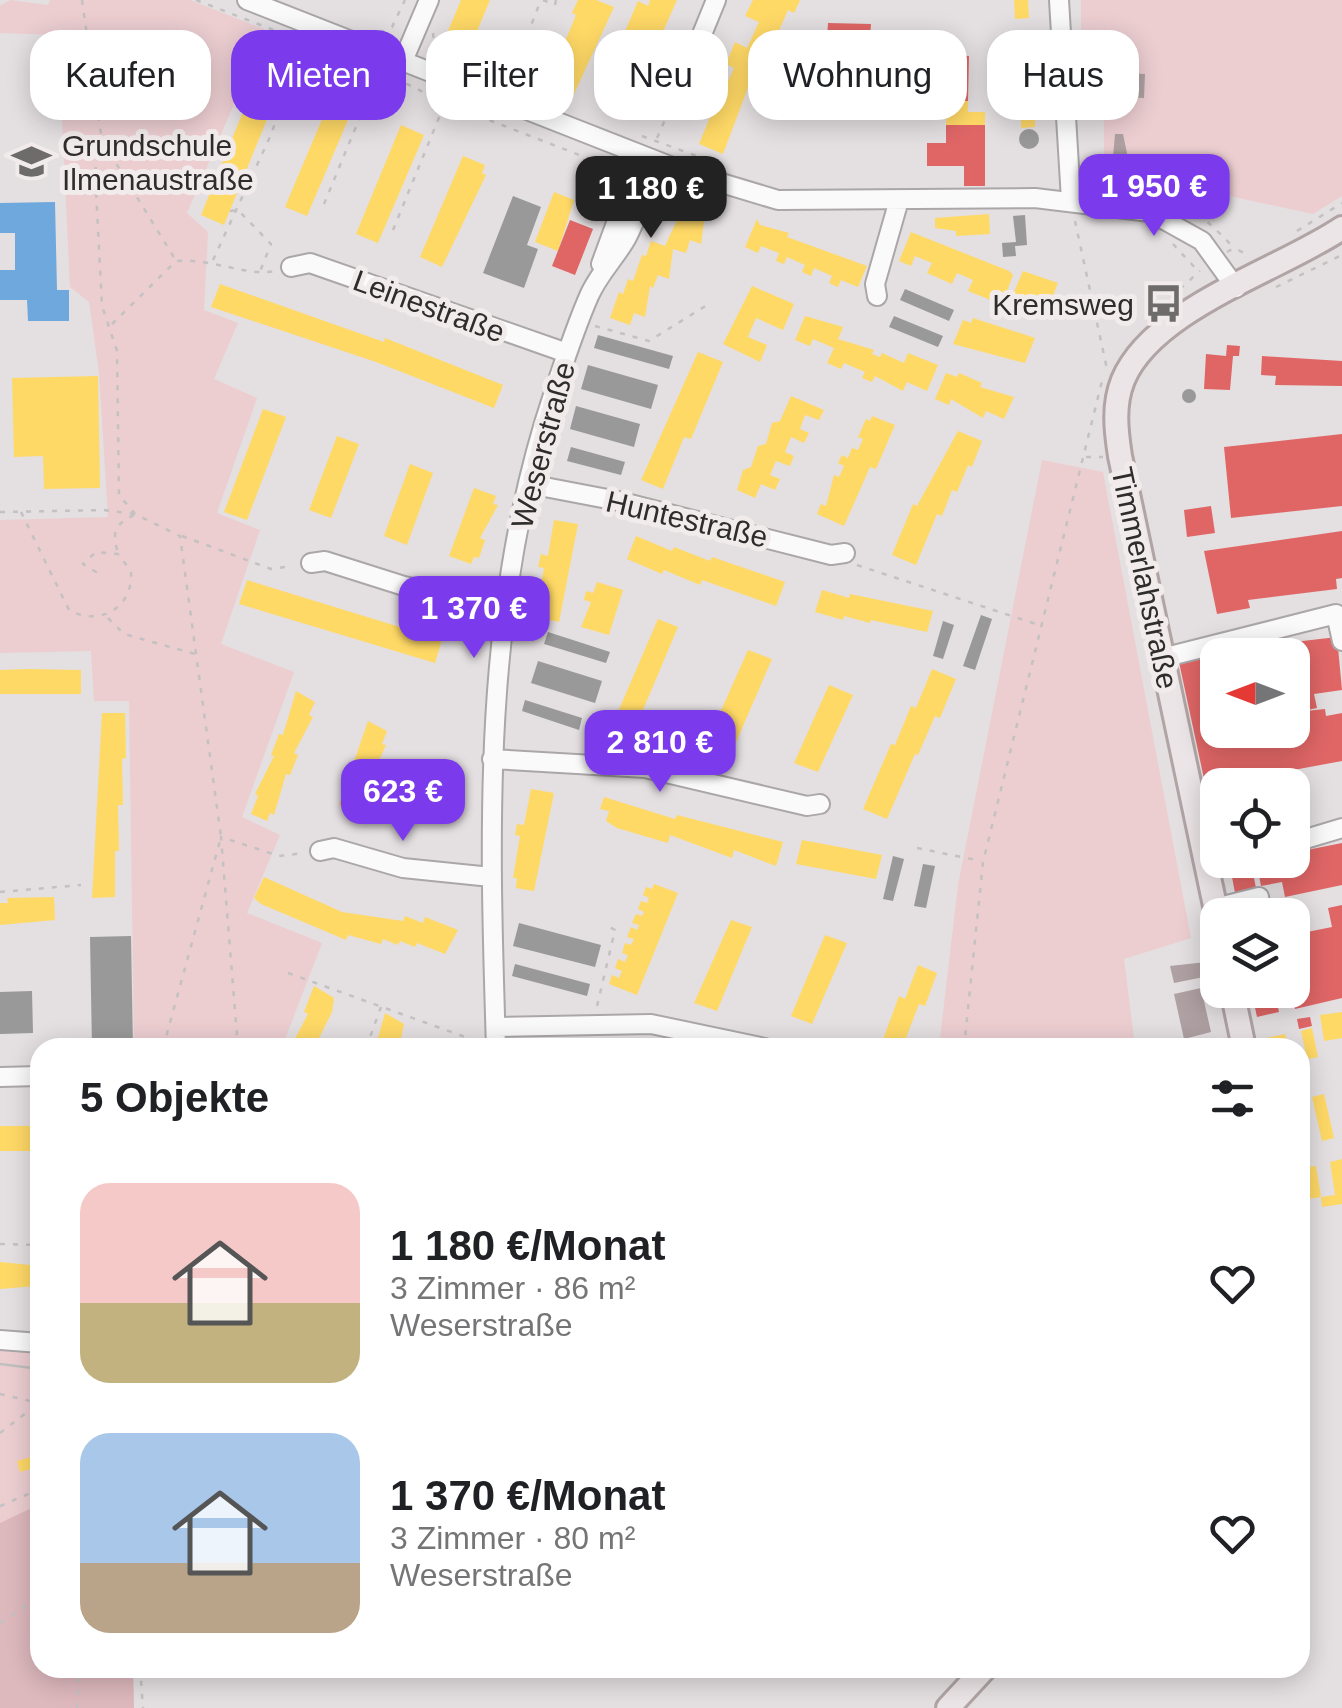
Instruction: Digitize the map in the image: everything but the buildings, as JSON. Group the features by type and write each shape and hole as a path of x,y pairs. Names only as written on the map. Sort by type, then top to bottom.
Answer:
{"main road":[{"name":"Timmerlahstraße","path":"1200,812 1162,658 1120,456 1118,395 1130,366 1160,333 1342,228"},
{"path":"1236,1008 1242,1038"},
{"path":"948,1708 976,1678"}],"street":[{"path":"247,0 324,30"},
{"path":"406,54 429,0"},
{"path":"704,30 716,0"},
{"path":"1059,0 1071,200"},
{"path":"554,120 649,158 778,200 1071,200 1163,216 1202,241 1236,288"},
{"name":"Weserstraße","path":"491,1038 496,1027 492,759 504,606 529,484 567,353 649,158"},
{"path":"878,296 876,284 900,200"},
{"name":"Leinestraße","path":"291,266 310,263 567,353"},
{"name":"Huntestraße","path":"529,484 618,501 831,555 845,554"},
{"path":"311,563 325,561 404,586 504,606"},
{"path":"1162,658 1336,614 1342,641"},
{"path":"492,759 645,768 808,806 820,804"},
{"path":"1310,838 1342,828"},
{"path":"320,851 334,848 431,872 491,877"},
{"path":"496,1027 593,1022 678,1028 722,1038"},
{"path":"0,1077 30,1076"},
{"path":"0,1340 30,1342"}],"path":[{"path":"82,0 102,141 95,172 102,306 117,350 119,495 135,514 180,536 271,569 311,563"},
{"path":"196,0 275,30"},
{"path":"387,30 405,0"},
{"path":"530,30 542,0 554,5 556,0"},
{"path":"434,30 436,23"},
{"path":"324,204 379,70 426,94"},
{"path":"213,260 274,120"},
{"path":"393,230 437,120"},
{"path":"488,120 613,168 617,180"},
{"path":"649,158 666,120"},
{"path":"102,141 176,261"},
{"path":"965,1038 983,862 1073,507 1096,393 1106,368 1071,200"},
{"path":"230,210 238,210 271,244 259,274"},
{"path":"1163,233 1199,272"},
{"path":"111,325 176,261 213,260 259,274 291,266"},
{"path":"580,321 649,342 707,304"},
{"path":"0,512 135,514"},
{"path":"21,512 68,610 96,618 107,616 128,596 132,579 128,562 118,554 96,552 84,559 85,568 96,572 95,579"},
{"path":"118,554 113,533 118,524 135,514"},
{"path":"180,536 221,837 237,1038"},
{"path":"845,554 857,565 1040,625"},
{"path":"107,616 124,634 197,654"},
{"path":"221,837 280,856 320,851"},
{"path":"166,1038 221,837"},
{"path":"917,848 983,862"},
{"path":"0,892 81,886"},
{"path":"593,1022 615,930 604,924"},
{"path":"288,972 471,1038"},
{"path":"370,1038 382,1006"},
{"path":"0,1244 30,1244"},
{"path":"0,1394 30,1401"},
{"path":"0,1433 30,1410"},
{"path":"0,1506 30,1493"},
{"path":"0,1623 30,1603"},
{"path":"78,1708 80,1678"},
{"path":"141,1678 143,1708"}],"shaded area":[{"path":"10,0 48,5 50,0 190,0 266,30 231,30 231,111 187,213 208,232 204,310 238,323 214,379 257,398 217,513 260,530 221,644 294,672 242,817 280,835 247,913 322,943 285,1038 134,1038 129,701 94,701 91,651 0,653 0,520 108,517 99,373 89,302 70,287 62,120 211,120 211,30 0,33 0,6"},
{"path":"1081,0 1342,0 1342,196 1313,214 1183,186 1104,181 1104,120 1139,120 1139,30 1081,30"},
{"path":"1042,460 1103,472 1191,938 1124,959 1134,1038 940,1038 958,885"},
{"path":"0,1350 30,1352 30,1678 133,1678 134,1708 0,1708"},
{"path":"30,1509 30,1678 133,1678 134,1708 0,1708 0,1523"}],"tram line":[{"path":"0,1364 30,1368"}],"place":[{"name":"Grundschule Ilmenaustraße","path":"32,162"},
{"name":"Kremsweg","path":"1164,304"}]}
